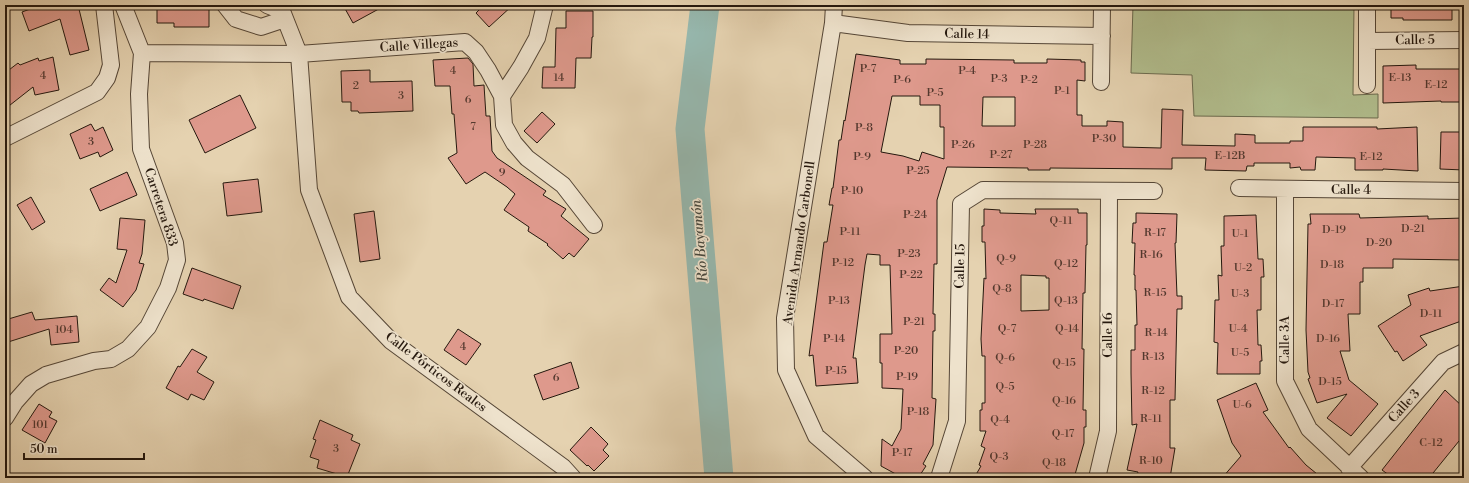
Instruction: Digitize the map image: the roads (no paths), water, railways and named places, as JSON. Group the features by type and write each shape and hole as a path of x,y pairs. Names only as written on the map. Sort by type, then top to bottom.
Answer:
{"street":[{"path":"5,138 97,92 107,78 111,65 104,5"},
{"name":"Carretera 833","path":"5,418 14,402 31,384 46,375 111,359 128,349 148,327 168,288 177,260 175,243 141,149 139,94 142,53 123,5"},
{"path":"225,5 236,19 261,27 279,10"},
{"path":"502,96 521,67 537,38 545,5"},
{"name":"Avenida Armando Carbonell","path":"834,5 833,23 785,318 786,370 816,436 865,478"},
{"path":"1101,82 1102,5"},
{"path":"1367,5 1367,86"},
{"name":"Calle Pórticos Reales","path":"279,10 299,54 309,190 349,297 391,341 563,467 573,478"},
{"name":"Calle 14","path":"833,23 908,33 1102,36"},
{"name":"Calle 5","path":"1367,41 1464,40"},
{"name":"Calle Villegas","path":"142,53 299,54 465,42 476,52 502,96 504,125 514,143 527,158 563,184 594,225"},
{"name":"Calle 4","path":"1239,188 1464,191"},
{"name":"Calle 3A","path":"1285,189 1285,381 1309,429 1355,473"},
{"name":"Calle 15","path":"939,478 957,421 961,204 983,190 1109,191"},
{"path":"1109,191 1154,191"},
{"name":"Calle 16","path":"1097,478 1108,431 1109,191"},
{"name":"Calle 3","path":"1355,473 1443,362 1464,352"}],"waterway":[{"name":"Río Bayamón","path":"705,5 690,129 719,478"}]}
